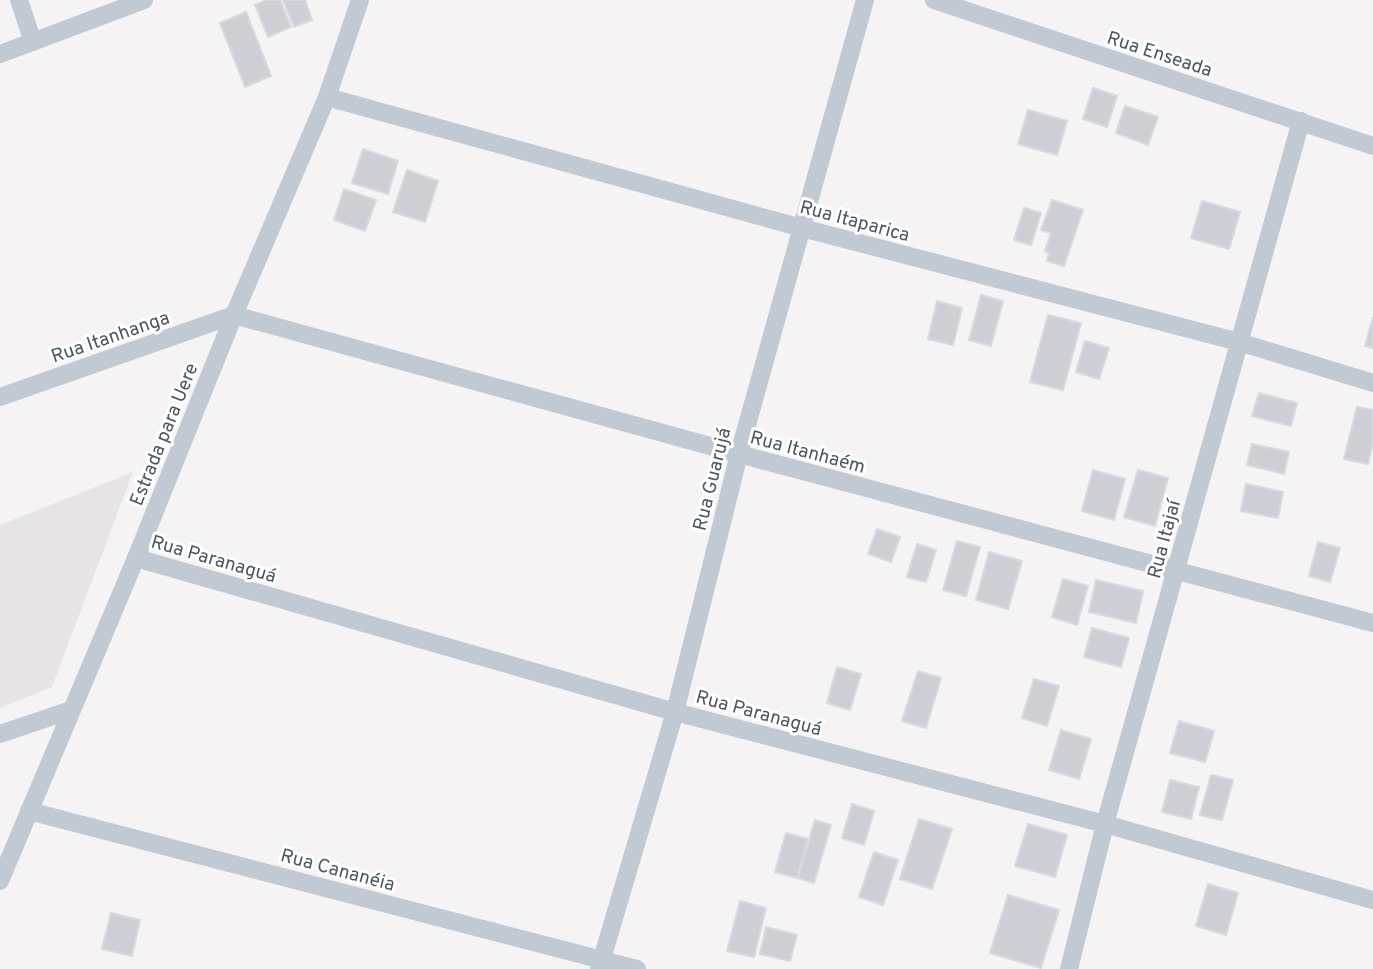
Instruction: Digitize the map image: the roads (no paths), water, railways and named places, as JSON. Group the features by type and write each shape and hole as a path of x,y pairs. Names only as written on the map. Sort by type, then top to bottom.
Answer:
{"street":[{"path":"19,0 33,41"},
{"path":"0,54 144,0"},
{"name":"Estrada para Uere","path":"0,881 327,97 360,0"},
{"name":"Rua Guarujá","path":"600,964 675,712 739,454 865,0"},
{"name":"Rua Enseada","path":"934,0 1373,146"},
{"name":"Rua Itaparica","path":"327,97 802,228 1240,342 1373,383"},
{"name":"Rua Itajaí","path":"1069,969 1105,824 1301,121"},
{"name":"Rua Itanhanga","path":"0,397 234,315"},
{"name":"Rua Itanhaém","path":"234,315 739,454 1373,623"},
{"name":"Rua Paranaguá","path":"136,558 675,712 1105,824 1373,900"},
{"path":"0,734 71,710"},
{"name":"Rua Cananéia","path":"29,811 600,964 637,969"}]}
